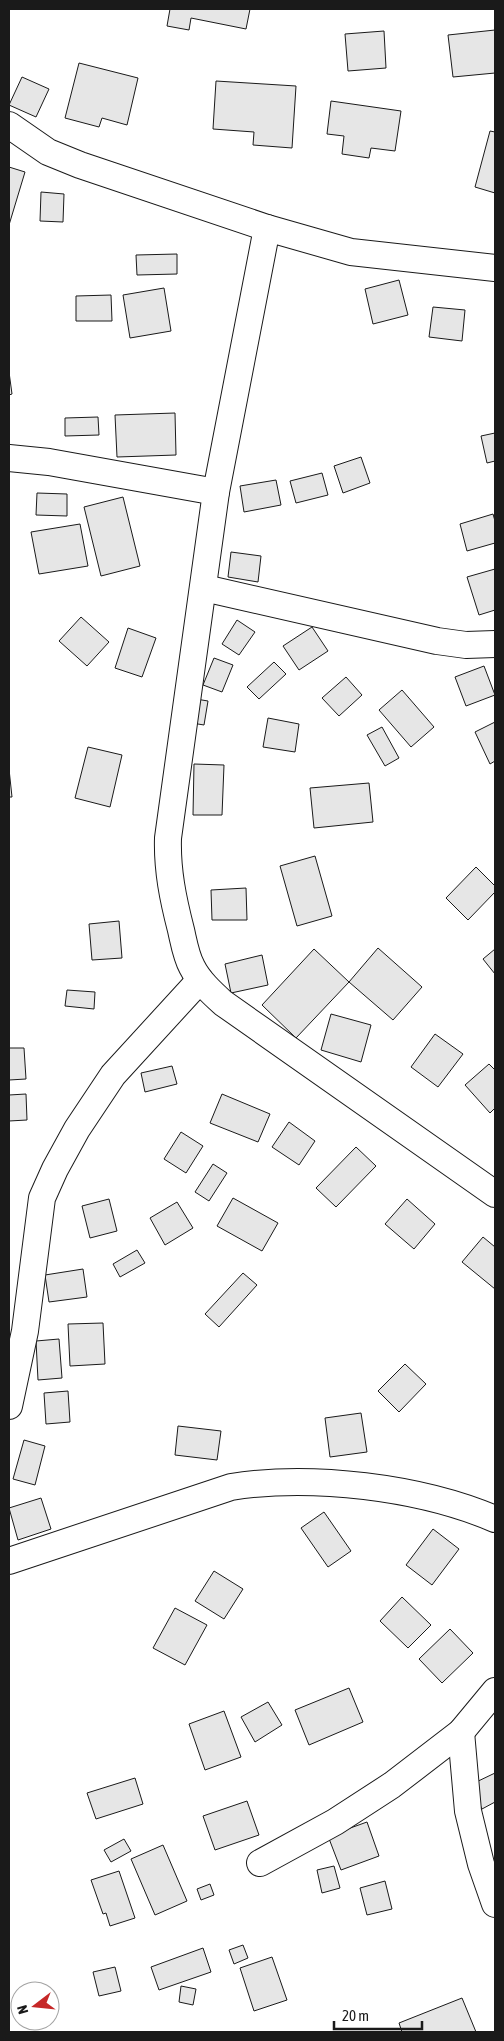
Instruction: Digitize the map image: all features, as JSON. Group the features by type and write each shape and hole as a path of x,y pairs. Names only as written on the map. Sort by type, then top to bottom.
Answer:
{"street":[{"path":"9,125 48,152 80,165 267,228 351,252 495,268"},
{"path":"267,228 216,492 168,838 168,860 174,904 192,968 200,980 223,1002 495,1194"},
{"path":"9,458 49,462 216,492"},
{"path":"204,588 437,641 466,645 495,644"},
{"path":"9,1406 25,1331 42,1198 55,1169 77,1129 113,1075 200,980"},
{"path":"9,1561 231,1487 261,1482 322,1483 378,1487 481,1513 495,1519"},
{"path":"260,1863 335,1822 392,1785 461,1732 495,1691"},
{"path":"461,1732 468,1811 481,1864 495,1904"}],"building":[{"path":"170,9 250,9 246,29 191,18 189,30 167,26"},
{"path":"495,30 495,73 453,77 448,35"},
{"path":"384,31 386,68 348,71 345,34"},
{"path":"79,63 138,78 127,125 102,118 99,127 65,118"},
{"path":"22,77 49,89 36,117 9,105"},
{"path":"216,81 296,86 292,148 253,145 254,132 213,129"},
{"path":"331,101 401,111 395,151 371,148 369,158 342,154 344,136 327,134"},
{"path":"490,131 495,132 495,193 475,187"},
{"path":"9,167 25,172 9,225"},
{"path":"41,192 64,194 63,222 40,221"},
{"path":"177,254 177,274 137,275 136,255"},
{"path":"399,280 408,315 373,324 365,289"},
{"path":"164,288 171,331 130,338 123,295"},
{"path":"111,295 112,321 76,321 76,296"},
{"path":"433,307 465,310 462,341 429,337"},
{"path":"9,372 12,394 9,395"},
{"path":"175,413 176,455 117,457 115,415"},
{"path":"98,417 99,435 65,436 65,418"},
{"path":"495,433 495,461 487,463 481,436"},
{"path":"361,457 370,483 343,493 334,466"},
{"path":"322,473 328,495 296,503 290,481"},
{"path":"276,480 281,505 244,512 240,486"},
{"path":"37,493 67,494 67,516 36,515"},
{"path":"123,497 140,566 101,576 84,507"},
{"path":"493,514 495,521 495,543 467,551 460,524"},
{"path":"80,524 88,566 39,574 31,532"},
{"path":"231,552 261,556 258,582 228,577"},
{"path":"495,569 495,610 479,615 467,577"},
{"path":"81,617 109,642 87,666 59,641"},
{"path":"237,620 255,632 239,655 222,644"},
{"path":"312,627 328,651 299,670 283,646"},
{"path":"128,628 156,638 142,677 115,668"},
{"path":"214,658 233,665 222,692 203,685"},
{"path":"274,662 286,674 259,699 247,687"},
{"path":"484,666 495,695 466,706 455,677"},
{"path":"346,677 362,695 339,716 322,698"},
{"path":"402,690 434,727 411,747 379,710"},
{"path":"190,698 208,701 204,725 186,722"},
{"path":"268,718 299,724 295,752 263,747"},
{"path":"495,722 495,761 490,764 475,732"},
{"path":"382,727 399,758 385,766 367,735"},
{"path":"88,747 122,755 110,807 75,798"},
{"path":"194,764 224,765 222,815 193,815"},
{"path":"9,769 12,797 9,797"},
{"path":"369,783 373,822 314,828 310,788"},
{"path":"315,856 332,916 297,926 280,866"},
{"path":"476,867 495,886 495,892 468,920 446,898"},
{"path":"246,888 247,920 212,920 211,890"},
{"path":"119,921 122,958 92,960 89,924"},
{"path":"378,948 422,987 393,1020 349,982"},
{"path":"314,949 349,982 296,1038 262,1005"},
{"path":"495,949 495,974 483,959"},
{"path":"262,955 268,985 231,993 225,964"},
{"path":"67,990 95,992 94,1009 65,1006"},
{"path":"331,1014 371,1025 361,1062 321,1050"},
{"path":"435,1034 463,1054 438,1087 411,1067"},
{"path":"9,1048 24,1048 26,1079 9,1080"},
{"path":"489,1064 495,1070 495,1108 490,1113 465,1085"},
{"path":"172,1066 177,1084 145,1092 141,1073"},
{"path":"26,1094 27,1120 9,1121 9,1095"},
{"path":"222,1094 270,1114 258,1142 210,1123"},
{"path":"289,1122 315,1141 299,1165 272,1147"},
{"path":"181,1132 203,1146 186,1173 164,1159"},
{"path":"356,1147 376,1166 336,1207 316,1188"},
{"path":"213,1164 227,1173 209,1201 195,1192"},
{"path":"233,1198 278,1223 262,1251 217,1226"},
{"path":"109,1199 117,1231 90,1238 82,1206"},
{"path":"407,1199 435,1224 414,1249 385,1224"},
{"path":"177,1202 193,1228 165,1245 150,1218"},
{"path":"483,1237 495,1247 495,1289 462,1262"},
{"path":"137,1250 145,1263 120,1277 113,1264"},
{"path":"83,1269 87,1297 49,1302 45,1275"},
{"path":"243,1273 257,1285 219,1327 205,1314"},
{"path":"103,1323 105,1364 70,1366 68,1324"},
{"path":"59,1339 62,1378 38,1380 36,1341"},
{"path":"405,1364 426,1384 399,1412 378,1391"},
{"path":"68,1391 70,1422 46,1424 44,1393"},
{"path":"361,1413 367,1452 330,1457 325,1418"},
{"path":"178,1426 221,1431 217,1460 175,1455"},
{"path":"24,1440 45,1446 35,1485 13,1479"},
{"path":"41,1498 51,1529 18,1540 9,1508"},
{"path":"324,1512 351,1551 328,1567 301,1528"},
{"path":"433,1529 459,1549 432,1585 406,1565"},
{"path":"214,1571 243,1589 224,1619 195,1601"},
{"path":"402,1597 431,1625 408,1648 380,1621"},
{"path":"175,1608 207,1625 185,1665 153,1648"},
{"path":"450,1629 473,1653 442,1683 419,1659"},
{"path":"349,1688 363,1722 309,1745 295,1710"},
{"path":"268,1702 282,1725 255,1742 241,1717"},
{"path":"224,1711 241,1757 205,1770 189,1724"},
{"path":"495,1773 495,1802 482,1809 470,1785"},
{"path":"135,1778 143,1804 96,1819 87,1793"},
{"path":"247,1801 259,1835 215,1850 203,1816"},
{"path":"367,1822 379,1856 341,1870 328,1836"},
{"path":"124,1839 131,1851 111,1862 104,1850"},
{"path":"163,1845 187,1901 155,1915 131,1859"},
{"path":"334,1866 340,1888 322,1893 317,1870"},
{"path":"119,1871 135,1918 110,1926 106,1913 103,1914 91,1880"},
{"path":"385,1881 392,1909 367,1915 360,1888"},
{"path":"210,1884 214,1895 201,1900 197,1889"},
{"path":"243,1945 248,1958 234,1964 229,1950"},
{"path":"203,1948 211,1972 159,1990 151,1967"},
{"path":"272,1957 287,2000 254,2011 240,1968"},
{"path":"115,1967 121,1991 99,1996 93,1972"},
{"path":"181,1986 196,1989 193,2005 179,2002"},
{"path":"462,1998 476,2032 402,2032 399,2023"}]}
